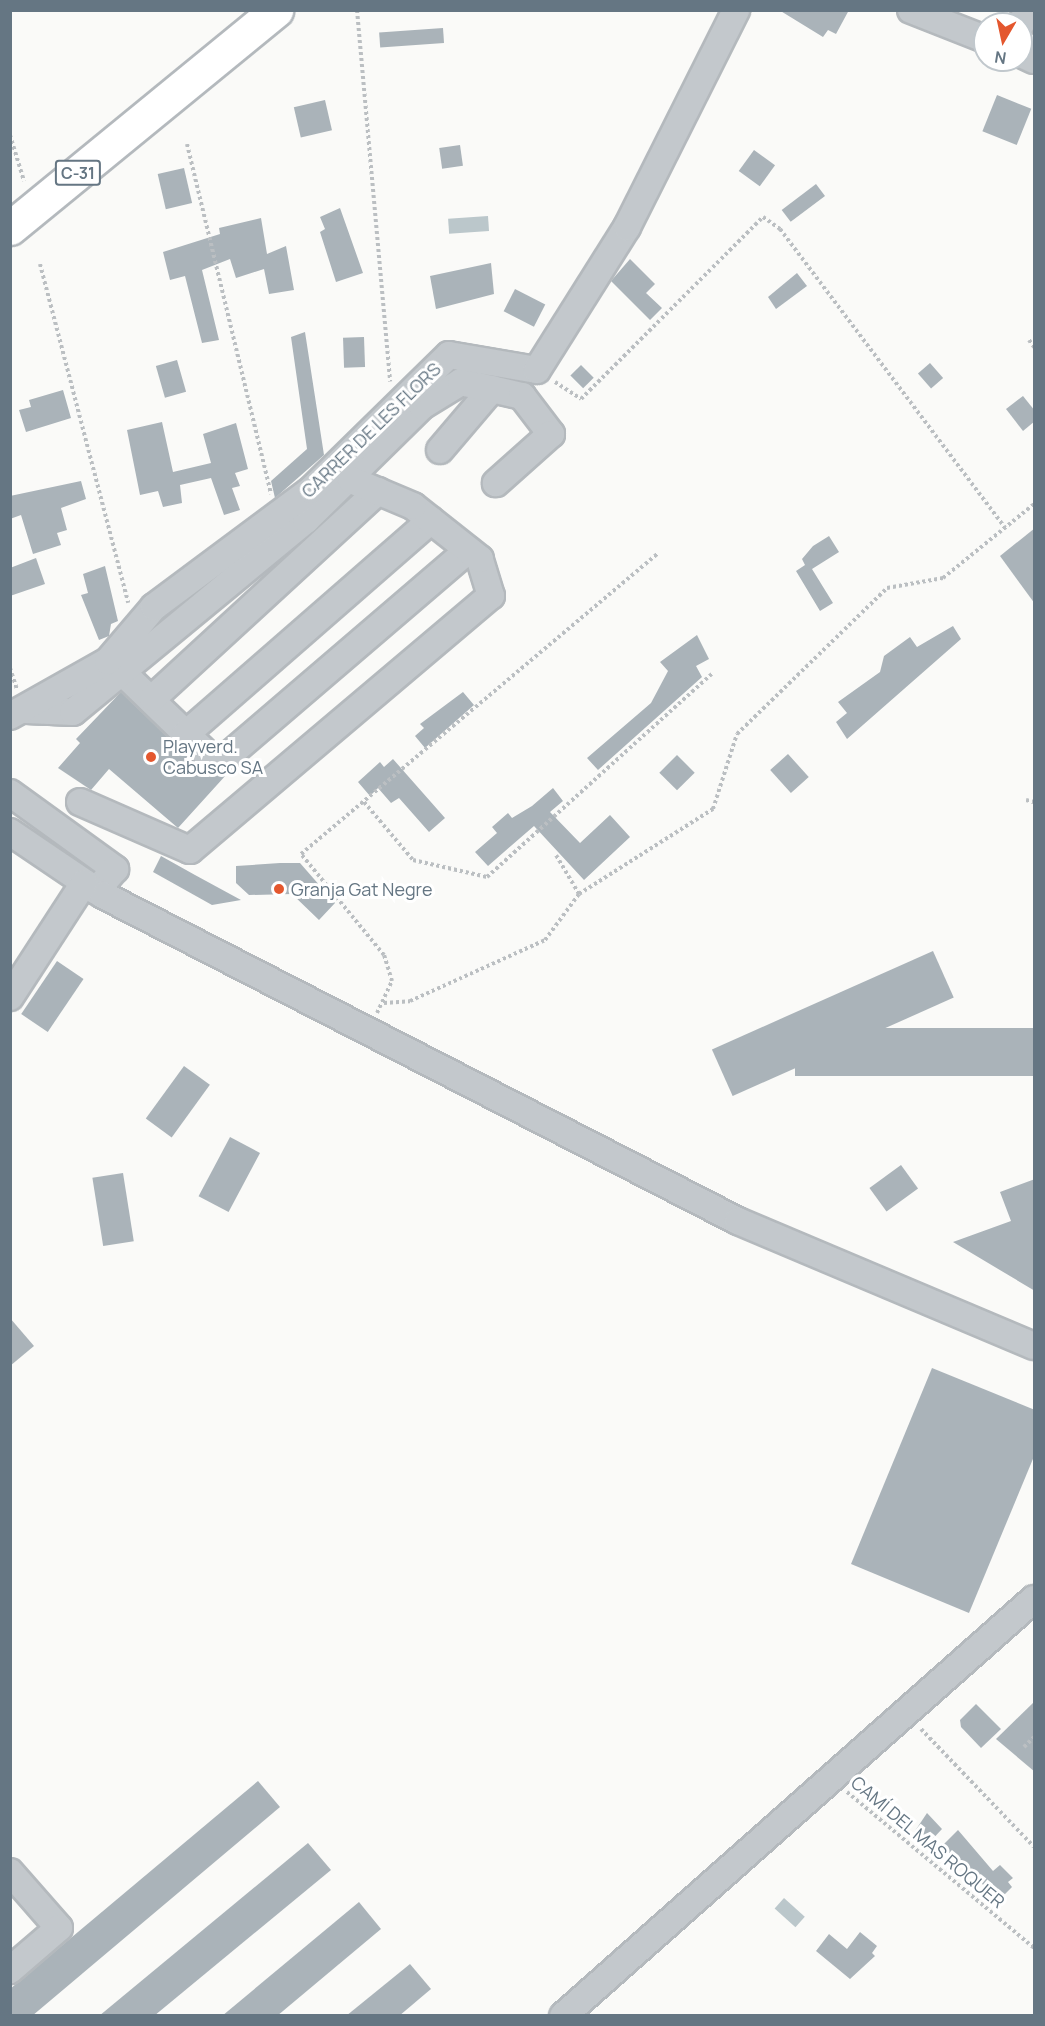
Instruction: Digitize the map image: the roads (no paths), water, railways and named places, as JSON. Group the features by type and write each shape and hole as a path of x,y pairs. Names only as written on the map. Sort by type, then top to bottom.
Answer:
{"highway":[{"name":"C-31","path":"10,228 276,10"},
{"path":"17,192 145,118"},
{"path":"10,246 145,118"}],"street":[{"name":"CARRER DE LES FLORS","path":"17,713 82,680 108,661 135,630 188,577 277,518 449,354 537,370 627,227 736,10"},
{"path":"911,10 973,34"},
{"path":"17,713 73,712 123,673 351,480 422,406 461,382 522,396 551,434 496,483"},
{"path":"440,450 492,389"},
{"path":"80,802 190,850 490,596 480,559 430,520 378,491 351,480"},
{"path":"153,698 378,491"},
{"path":"186,734 430,520"},
{"path":"123,673 153,698 213,760 229,755 468,550"},
{"path":"10,793 115,869 90,887 10,997"},
{"path":"10,832 90,887 365,1031 738,1221 1035,1346"},
{"path":"563,2016 1035,1599"},
{"path":"10,1872 59,1928 10,1970"}],"place":[{"name":"Playverd. Cabusco SA","path":"151,757"},
{"name":"Granja Gat Negre","path":"279,889"}]}
